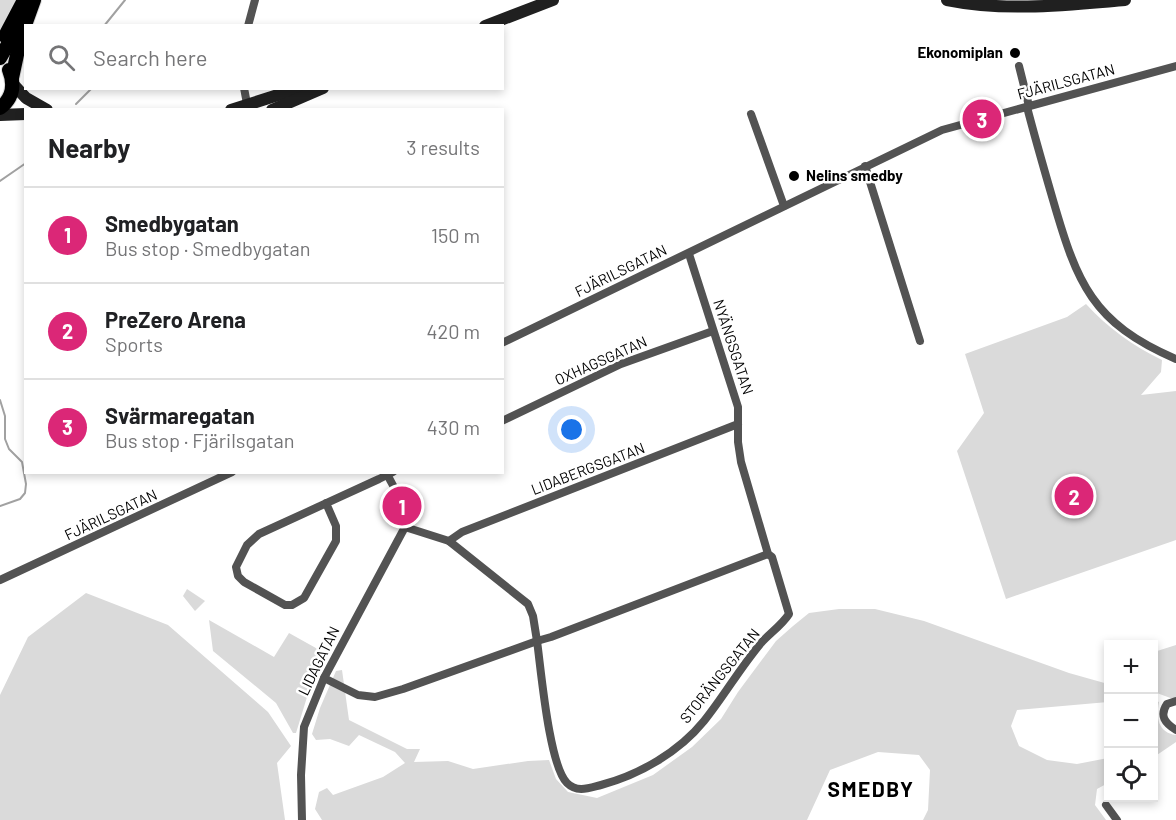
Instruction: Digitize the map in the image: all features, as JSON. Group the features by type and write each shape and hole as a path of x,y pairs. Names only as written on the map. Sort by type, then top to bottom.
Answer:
{"main road":[{"path":"0,45 25,0"},
{"path":"25,0 14,37 0,60 26,98 44,108"},
{"path":"25,24 34,0"},
{"path":"490,24 553,0"},
{"path":"947,0 995,4 1125,0"},
{"path":"24,28 11,95 0,113 24,114"},
{"path":"247,107 294,90"},
{"path":"277,108 318,90"}],"street":[{"path":"249,24 255,0"},
{"path":"1019,66 1067,249 1076,272 1091,297 1119,327 1148,347 1176,359"},
{"name":"FJÄRILSGATAN","path":"504,342 942,130 1176,66"},
{"path":"244,90 247,107"},
{"path":"752,114 784,206"},
{"path":"865,166 920,341"},
{"name":"NYÄNGSGATAN","path":"689,254 738,407 738,442 741,462 768,554 772,557 788,606"},
{"name":"OXHAGSGATAN","path":"504,419 621,364 713,331"},
{"name":"LIDABERGSGATAN","path":"450,541 462,532 738,424"},
{"name":"FJÄRILSGATAN","path":"0,580 228,474"},
{"path":"326,503 336,526 336,541 304,598 299,602 285,605 244,582 238,576 236,567 252,539 326,503 387,474"},
{"path":"389,474 405,512 405,527 450,541"},
{"name":"LIDAGATAN","path":"302,820 301,775 304,727 324,678 405,527"},
{"name":"STORÄNGSGATAN","path":"450,541 528,604 533,616 548,716 559,770 565,781 572,787 583,790 620,780 670,754 703,723 761,643 785,621 789,614 788,606"},
{"path":"324,678 358,695 375,697 551,637 768,554"},
{"path":"1176,701 1167,704 1163,710 1163,718 1176,730"},
{"path":"1106,805 1117,820"}],"shaded area":[{"path":"0,0 18,0 0,37"},
{"path":"1086,304 1121,336 1162,360 1161,372 1141,395 1176,391 1176,540 1006,599 957,451 984,413 965,354 1067,317"},
{"path":"187,589 205,601 195,611 183,596"},
{"path":"86,593 168,625 268,712 291,746 277,763 285,820 0,820 0,695 28,637"},
{"path":"839,609 875,609 924,621 1069,673 1104,683 1104,702 1017,710 1011,726 1019,746 1047,760 1077,764 1104,759 1104,785 1097,789 1095,805 1106,820 923,820 928,810 930,770 919,755 878,752 830,770 807,820 322,820 315,809 319,792 327,788 333,795 383,777 405,763 395,752 359,735 349,746 330,739 316,740 312,734 336,671 342,670 349,720 407,749 420,749 414,762 448,761 473,769 549,760 556,779 568,792 597,798 653,775 692,747 721,719 776,641 809,613"},
{"path":"209,620 274,657 289,633 323,652 324,656 311,684 296,733 293,733 276,703 213,651"},
{"path":"1176,645 1176,700 1158,693 1158,651"},
{"path":"1158,719 1165,731 1176,735 1176,742 1158,754"}],"waterway":[{"path":"106,24 125,0"},
{"path":"76,104 90,90"},
{"path":"0,181 24,164"},
{"path":"0,400 5,416 5,439 9,449 22,462 24,473"},
{"path":"0,506 20,499 25,493 24,474"}],"place":[{"name":"Ekonomiplan","path":"1015,53"},
{"name":"Svärmaregatan","path":"982,119"},
{"name":"Nelins smedby","path":"794,176"},
{"name":"PreZero Arena","path":"1074,496"},
{"name":"Smedbygatan","path":"402,506"}],"district":[{"name":"SMEDBY","path":"871,790"}]}
